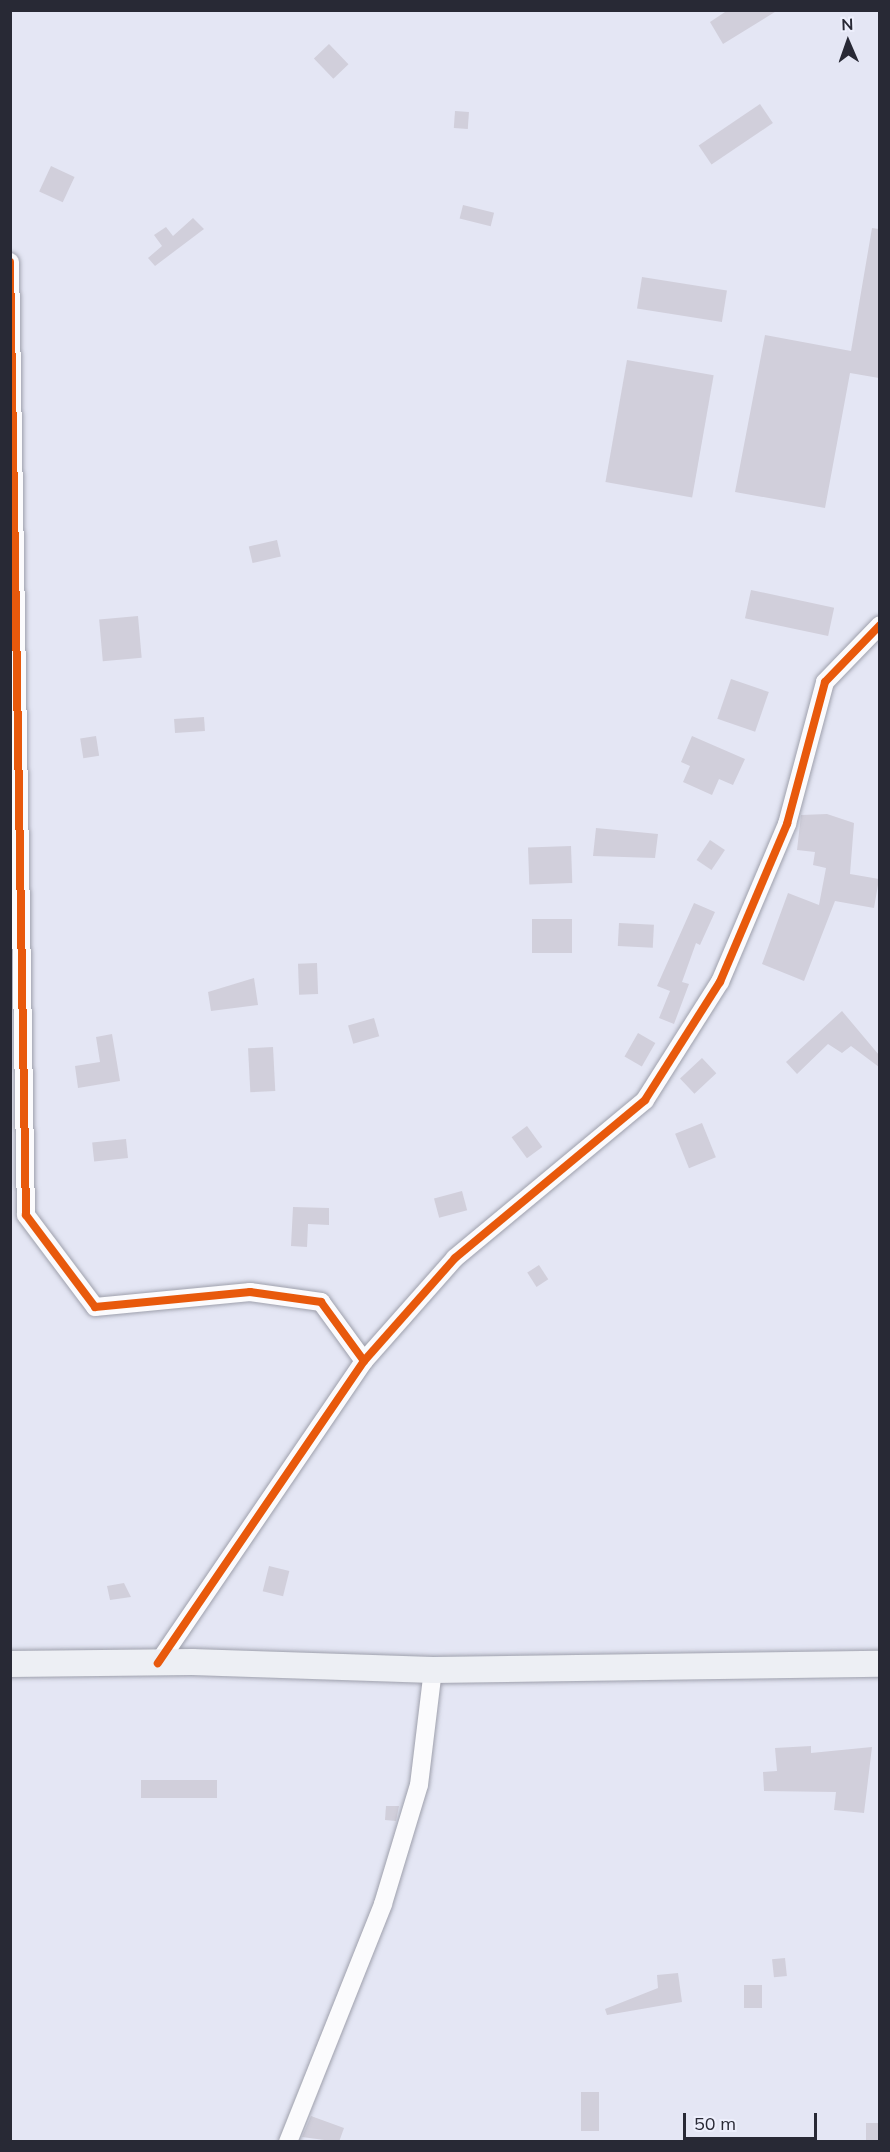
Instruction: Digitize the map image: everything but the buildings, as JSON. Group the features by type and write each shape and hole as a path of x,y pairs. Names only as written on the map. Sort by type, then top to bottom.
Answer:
{"main road":[{"path":"10,1664 158,1663 433,1670 879,1664"}],"street":[{"path":"10,262 14,697 26,1215 95,1307 250,1292 321,1302 364,1361"},
{"path":"158,1663 364,1361 455,1258 645,1100 720,982 787,824 825,682 879,625"},
{"path":"288,2142 386,1893 419,1785 433,1670"}],"cycle path":[{"path":"10,262 26,1215 95,1307 250,1292 321,1302 364,1361 158,1663"},
{"path":"364,1361 455,1258 645,1100 720,982 787,824 825,682 880,625"}]}
